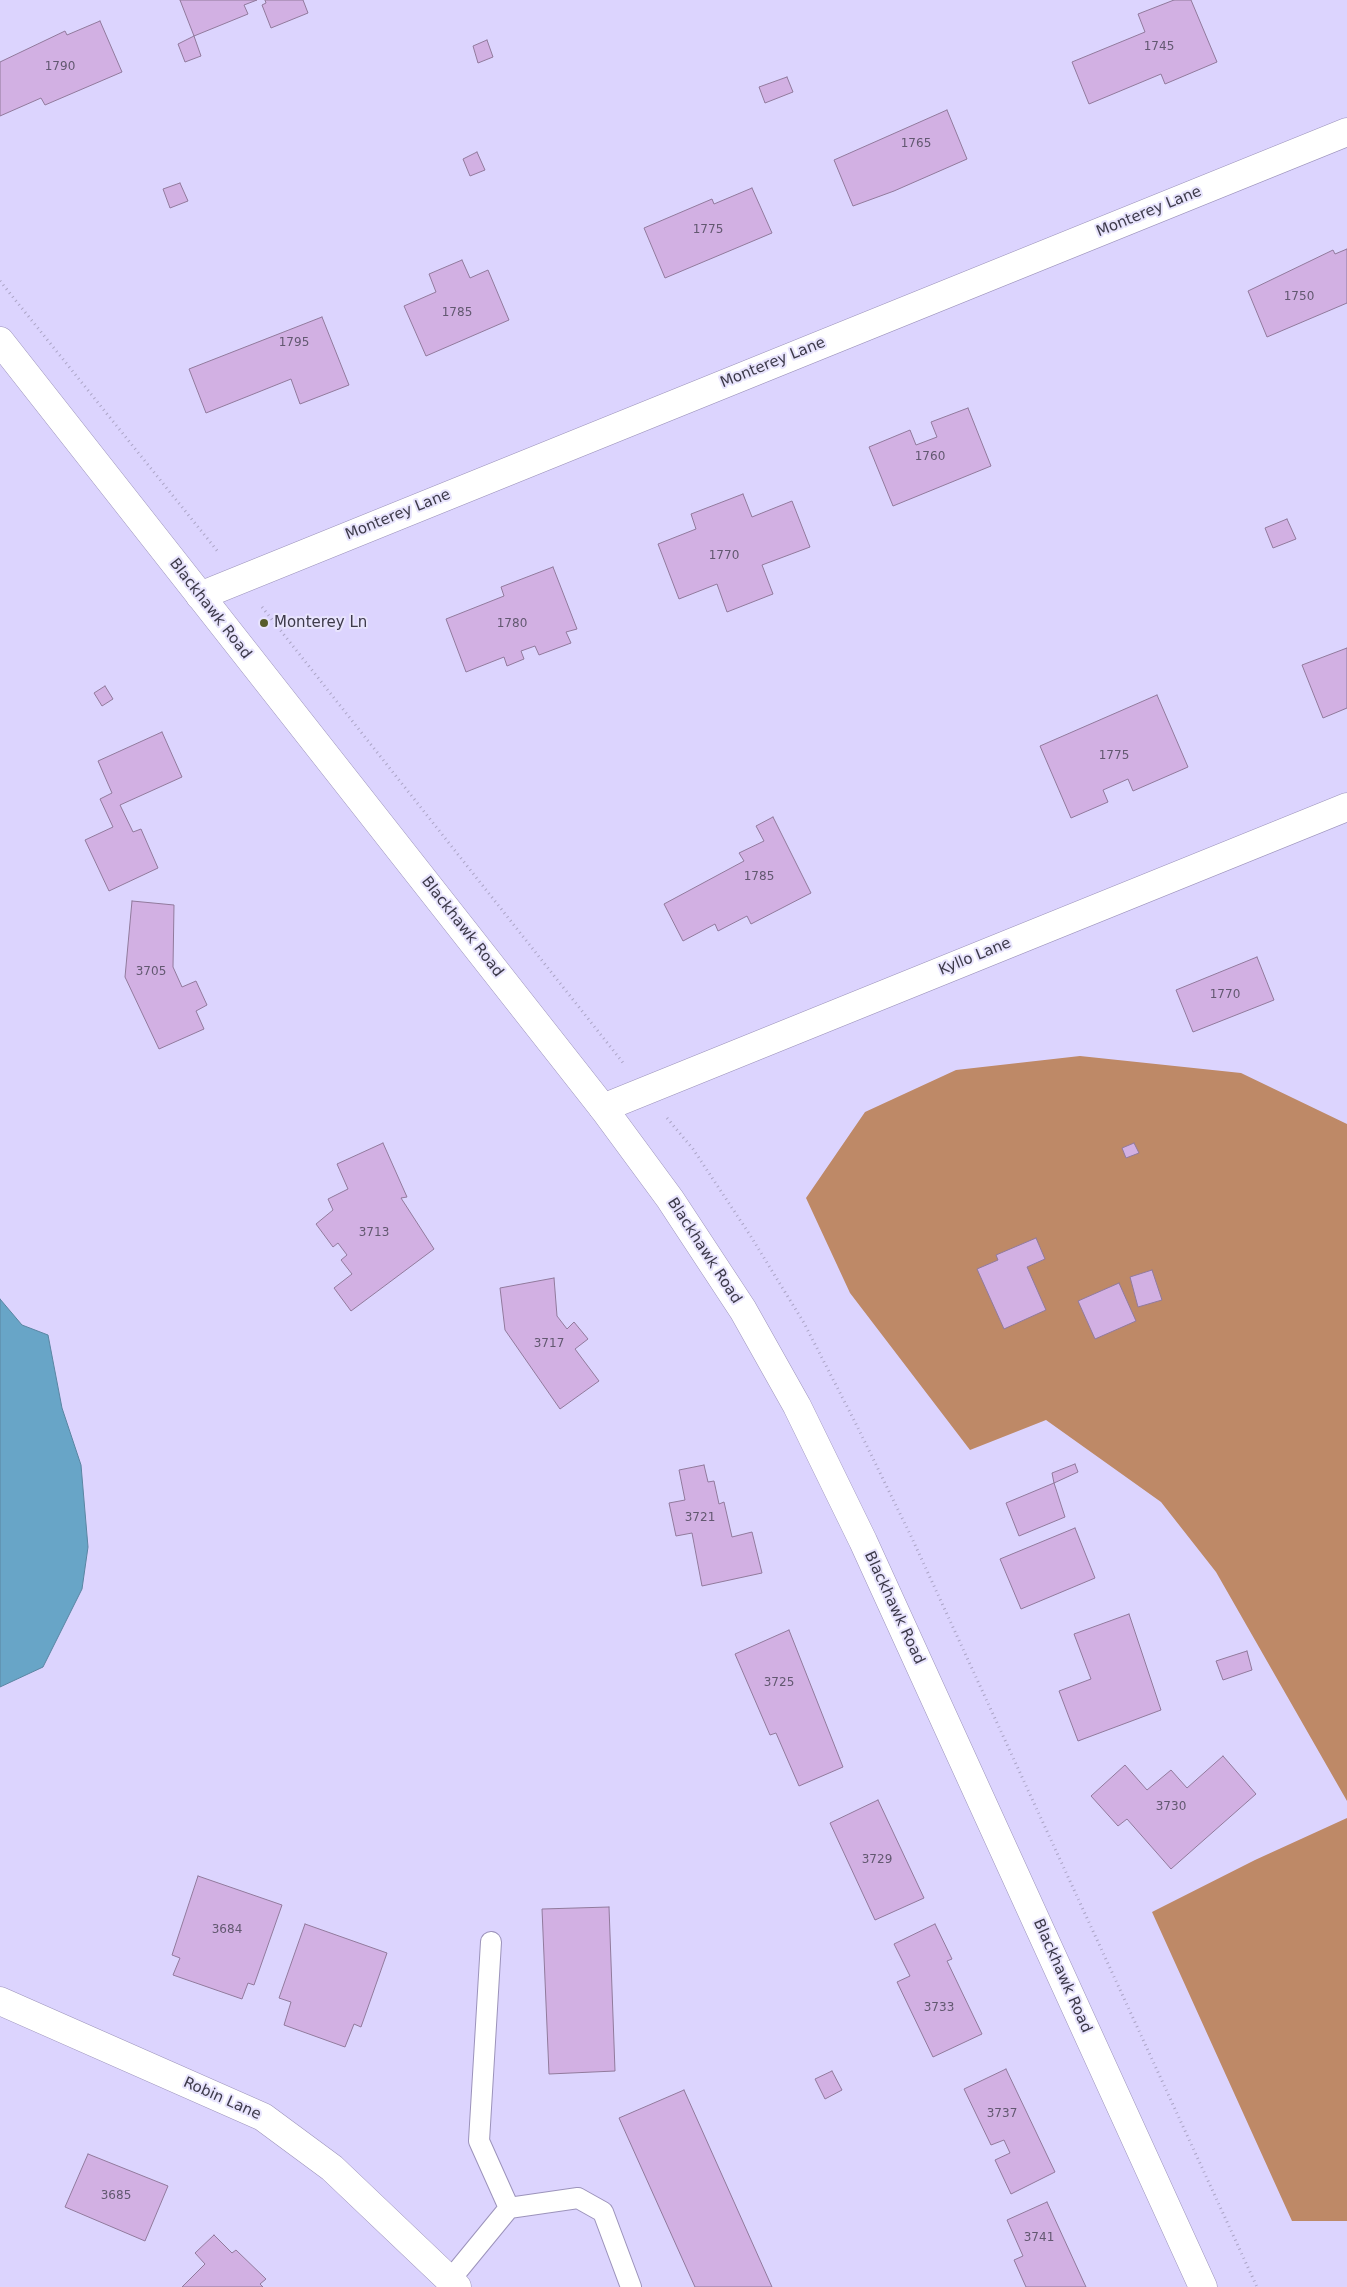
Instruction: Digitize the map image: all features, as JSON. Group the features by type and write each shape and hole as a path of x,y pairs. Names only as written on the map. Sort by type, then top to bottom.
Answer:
{"street":[{"name":"Monterey Lane","path":"200,596 1347,132"},
{"name":"Blackhawk Road","path":"0,341 603,1108 696,1237 743,1310 797,1406 928,1680 1203,2287"},
{"name":"Kyllo Lane","path":"603,1108 1347,807"},
{"name":"Robin Lane","path":"0,2001 263,2117 332,2168 454,2284"}],"lane":[{"path":"491,1942 479,2141 509,2208"},
{"path":"454,2284 509,2208 578,2198 604,2212 631,2287"}],"shaded area":[{"path":"1080,1056 1241,1073 1347,1124 1347,1801 1216,1572 1161,1502 1046,1420 970,1450 850,1293 806,1198 865,1112 956,1070"},
{"path":"1347,1818 1347,2221 1292,2221 1152,1912 1255,1860"}],"water":[{"path":"0,1299 22,1325 48,1335 62,1408 81,1465 88,1547 82,1589 43,1667 0,1687"}],"building":[{"path":"180,0 257,0 244,5 248,14 194,36"},
{"path":"265,0 303,0 308,13 271,28 262,5 266,3"},
{"path":"1174,0 1191,0 1217,62 1165,84 1161,74 1089,104 1072,62 1145,32 1138,14"},
{"path":"100,21 122,72 45,105 41,98 0,116 0,62 65,31 67,35"},
{"path":"194,36 201,56 185,62 178,44"},
{"path":"487,40 493,57 478,63 473,46"},
{"path":"787,77 793,92 765,103 759,87"},
{"path":"947,110 967,159 894,191 853,206 834,160"},
{"path":"477,152 485,170 470,176 463,159"},
{"path":"180,183 188,201 170,208 163,189"},
{"path":"752,188 772,233 665,278 644,228 712,199 714,204"},
{"path":"1347,249 1347,303 1267,337 1248,291 1333,250 1335,254"},
{"path":"462,260 470,278 488,270 509,320 426,356 404,306 436,292 429,274"},
{"path":"322,317 349,385 300,404 291,379 206,413 189,369"},
{"path":"968,408 991,466 893,506 869,447 910,430 916,445 937,437 931,422"},
{"path":"743,494 752,517 792,501 810,547 762,565 773,594 727,612 717,584 679,599 658,544 696,529 691,514"},
{"path":"1287,519 1296,539 1273,548 1265,528"},
{"path":"553,567 577,629 566,632 571,643 539,655 535,646 521,651 524,659 507,666 504,657 466,672 446,619 504,596 501,587"},
{"path":"1347,648 1347,708 1323,718 1302,665"},
{"path":"105,686 113,699 102,706 94,693"},
{"path":"1157,695 1188,767 1133,791 1128,779 1103,790 1108,802 1071,818 1040,746"},
{"path":"162,732 182,777 120,805 133,832 141,829 158,868 109,891 85,840 113,827 100,799 112,793 98,761"},
{"path":"773,817 811,893 751,924 747,916 718,931 715,924 683,941 664,904 744,861 739,853 764,841 756,826"},
{"path":"132,901 174,905 173,967 182,987 196,981 207,1005 196,1011 204,1029 159,1049 125,977"},
{"path":"1257,957 1274,1000 1193,1032 1176,990"},
{"path":"383,1143 407,1197 401,1198 434,1249 351,1311 334,1288 352,1274 341,1260 347,1255 338,1243 333,1247 316,1224 333,1210 328,1199 348,1189 337,1164"},
{"path":"1134,1143 1139,1153 1126,1158 1122,1148"},
{"path":"1036,1238 1045,1259 1027,1267 1046,1310 1004,1329 977,1269 998,1260 996,1255"},
{"path":"1152,1270 1162,1300 1138,1307 1130,1277"},
{"path":"554,1278 557,1316 567,1329 574,1322 588,1339 575,1349 599,1381 560,1409 505,1330 500,1288"},
{"path":"1119,1283 1136,1321 1095,1339 1078,1301"},
{"path":"1075,1464 1078,1472 1054,1483 1052,1473"},
{"path":"704,1465 708,1482 714,1481 719,1504 724,1502 732,1537 752,1532 762,1573 702,1586 692,1533 676,1536 669,1503 685,1500 679,1470"},
{"path":"1054,1483 1065,1517 1019,1536 1006,1503"},
{"path":"1075,1528 1095,1578 1021,1609 1000,1559"},
{"path":"1129,1614 1161,1710 1078,1741 1059,1691 1091,1679 1074,1634"},
{"path":"789,1630 843,1767 799,1786 776,1733 770,1735 735,1654"},
{"path":"1247,1651 1252,1670 1223,1680 1216,1661"},
{"path":"1223,1756 1256,1794 1171,1869 1127,1819 1118,1826 1091,1796 1125,1765 1147,1790 1171,1770 1187,1788"},
{"path":"878,1800 924,1898 875,1920 830,1823"},
{"path":"198,1876 282,1905 254,1985 248,1983 242,1999 173,1975 180,1958 172,1955"},
{"path":"609,1907 615,2071 549,2074 542,1909"},
{"path":"305,1924 387,1953 361,2027 354,2024 345,2047 284,2025 291,2002 279,1998"},
{"path":"935,1924 952,1959 947,1961 982,2034 933,2057 897,1982 910,1976 894,1944"},
{"path":"1006,2069 1055,2172 1011,2194 995,2160 1010,2153 1004,2140 991,2145 964,2089"},
{"path":"832,2071 842,2090 825,2099 815,2079"},
{"path":"684,2090 772,2287 695,2287 619,2118"},
{"path":"88,2154 168,2186 145,2241 65,2207"},
{"path":"1047,2202 1086,2287 1026,2287 1014,2260 1023,2256 1007,2220"},
{"path":"214,2235 232,2253 236,2250 266,2279 260,2284 263,2287 182,2287 205,2264 195,2253"}],"place":[{"name":"Monterey Ln","path":"264,623"}]}
